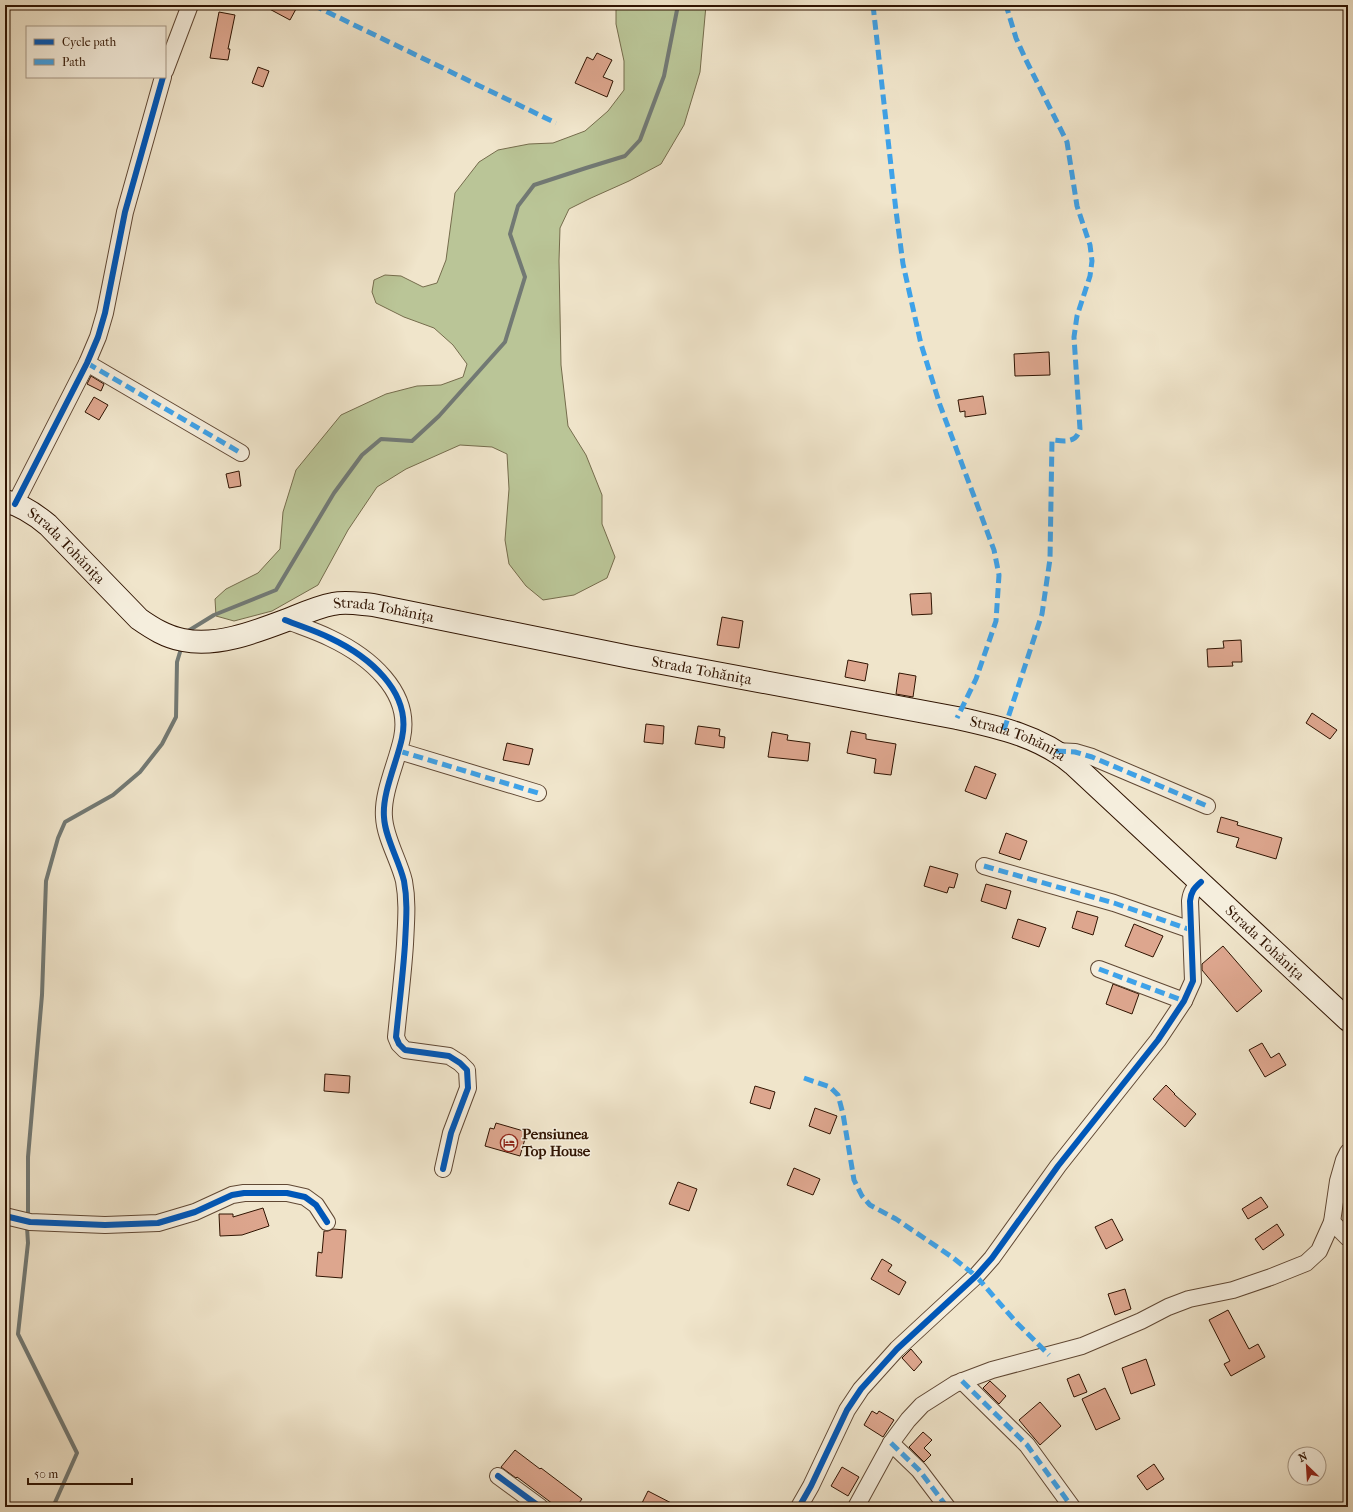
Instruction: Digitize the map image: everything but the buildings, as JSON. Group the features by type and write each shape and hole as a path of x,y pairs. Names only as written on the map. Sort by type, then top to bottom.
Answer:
{"main road":[{"name":"Strada Tohănița","path":"10,503 32,513 48,525 139,618 152,628 183,640 199,642 216,641 235,637 314,609 334,604 352,603 373,605 622,655 968,720 1026,737 1044,744 1073,764 1348,1020"}],"street":[{"path":"166,68 190,5"},
{"path":"10,503 87,363 105,313 125,212 163,78"},
{"path":"87,363 241,452"},
{"path":"285,620 330,638 357,653 384,677 398,697 402,710 403,730 399,751 384,803 384,818 404,881 407,909 396,1037 399,1044 405,1050 449,1056 460,1062 467,1070 468,1088 451,1133 443,1169"},
{"path":"399,751 538,793"},
{"path":"1056,751 1075,752 1092,757 1207,806"},
{"path":"984,866 1114,903 1191,930"},
{"path":"799,1507 811,1486 847,1410 862,1388 897,1349 976,1276 992,1258 1058,1166 1158,1040 1184,1001 1193,981 1191,894 1201,882"},
{"path":"1099,969 1184,1001"},
{"path":"856,1507 891,1443 908,1420 922,1405 936,1395 962,1381 992,1370 1082,1346 1141,1321 1168,1306 1188,1299 1233,1290 1306,1263 1319,1251 1332,1222 1338,1181 1348,1152"},
{"path":"5,1216 30,1222 105,1225 158,1223 195,1212 232,1195 244,1193 287,1193 305,1197 316,1205 327,1222"},
{"path":"1332,1222 1348,1238"},
{"path":"962,1381 1026,1445 1072,1507"},
{"path":"891,1443 919,1470 947,1507"},
{"path":"498,1476 540,1507"}],"green space":[{"path":"616,5 706,5 700,72 684,125 661,164 629,181 569,209 560,228 559,261 561,365 568,426 586,455 602,495 602,524 615,557 607,578 574,595 543,600 526,586 509,564 505,540 509,489 507,454 492,447 460,445 406,469 377,487 348,530 318,585 272,611 234,621 216,616 215,599 226,589 258,573 280,549 283,512 296,470 341,415 386,394 417,386 441,385 463,377 467,364 453,345 434,328 404,317 376,303 372,292 374,280 385,275 401,276 423,287 437,283 446,260 455,193 479,162 498,150 529,144 553,143 585,131 608,111 624,90 624,61 616,24"}],"waterway":[{"path":"188,631 214,615 276,590 334,493 362,455 381,439 412,441 439,416 505,342 525,277 510,234 518,206 534,185 625,156 640,140 664,76 678,5"},
{"path":"28,1218 28,1157 42,995 46,881 58,838 65,822 113,795 140,772 162,744 176,717 177,662 180,652"},
{"path":"27,1227 28,1243 18,1334 77,1453 53,1507"}],"marked path":[{"path":"313,5 556,123"},
{"path":"873,5 903,264 921,344 940,405 994,550 999,575 996,621 976,679 957,718"},
{"path":"1004,730 1042,614 1050,559 1052,440 1065,441 1073,439 1076,437 1080,429 1074,337 1077,316 1090,276 1092,261 1090,245 1077,206 1067,142 1016,38 1006,5"},
{"path":"87,363 241,453"},
{"path":"399,751 538,793"},
{"path":"1056,751 1075,752 1092,757 1207,806"},
{"path":"984,866 1114,903 1191,930"},
{"path":"1099,969 1184,1001"},
{"path":"804,1078 830,1087 838,1095 843,1114 854,1180 862,1196 870,1205 896,1219 952,1257 976,1276 1016,1322 1049,1355"},
{"path":"962,1381 1027,1445 1072,1507"},
{"path":"891,1443 919,1470 947,1507"}],"cycle path":[{"path":"15,504 87,363 98,337 105,313 125,212 163,78"},
{"path":"285,620 325,635 359,655 384,677 394,690 400,705 403,721 402,738 387,788 384,808 385,825 389,841 402,873 406,897 405,944 396,1037 399,1044 405,1050 449,1056 460,1063 467,1070 468,1088 451,1133 443,1169"},
{"path":"799,1507 811,1486 847,1410 861,1389 897,1349 976,1276 992,1258 1058,1166 1158,1040 1184,1001 1193,981 1190,901 1193,890 1201,882"},
{"path":"5,1216 30,1222 105,1225 158,1223 195,1212 232,1195 244,1193 287,1193 305,1197 316,1205 327,1222"},
{"path":"498,1476 540,1507"}],"place":[{"name":"Pensiunea Top House","path":"509,1143"}]}
